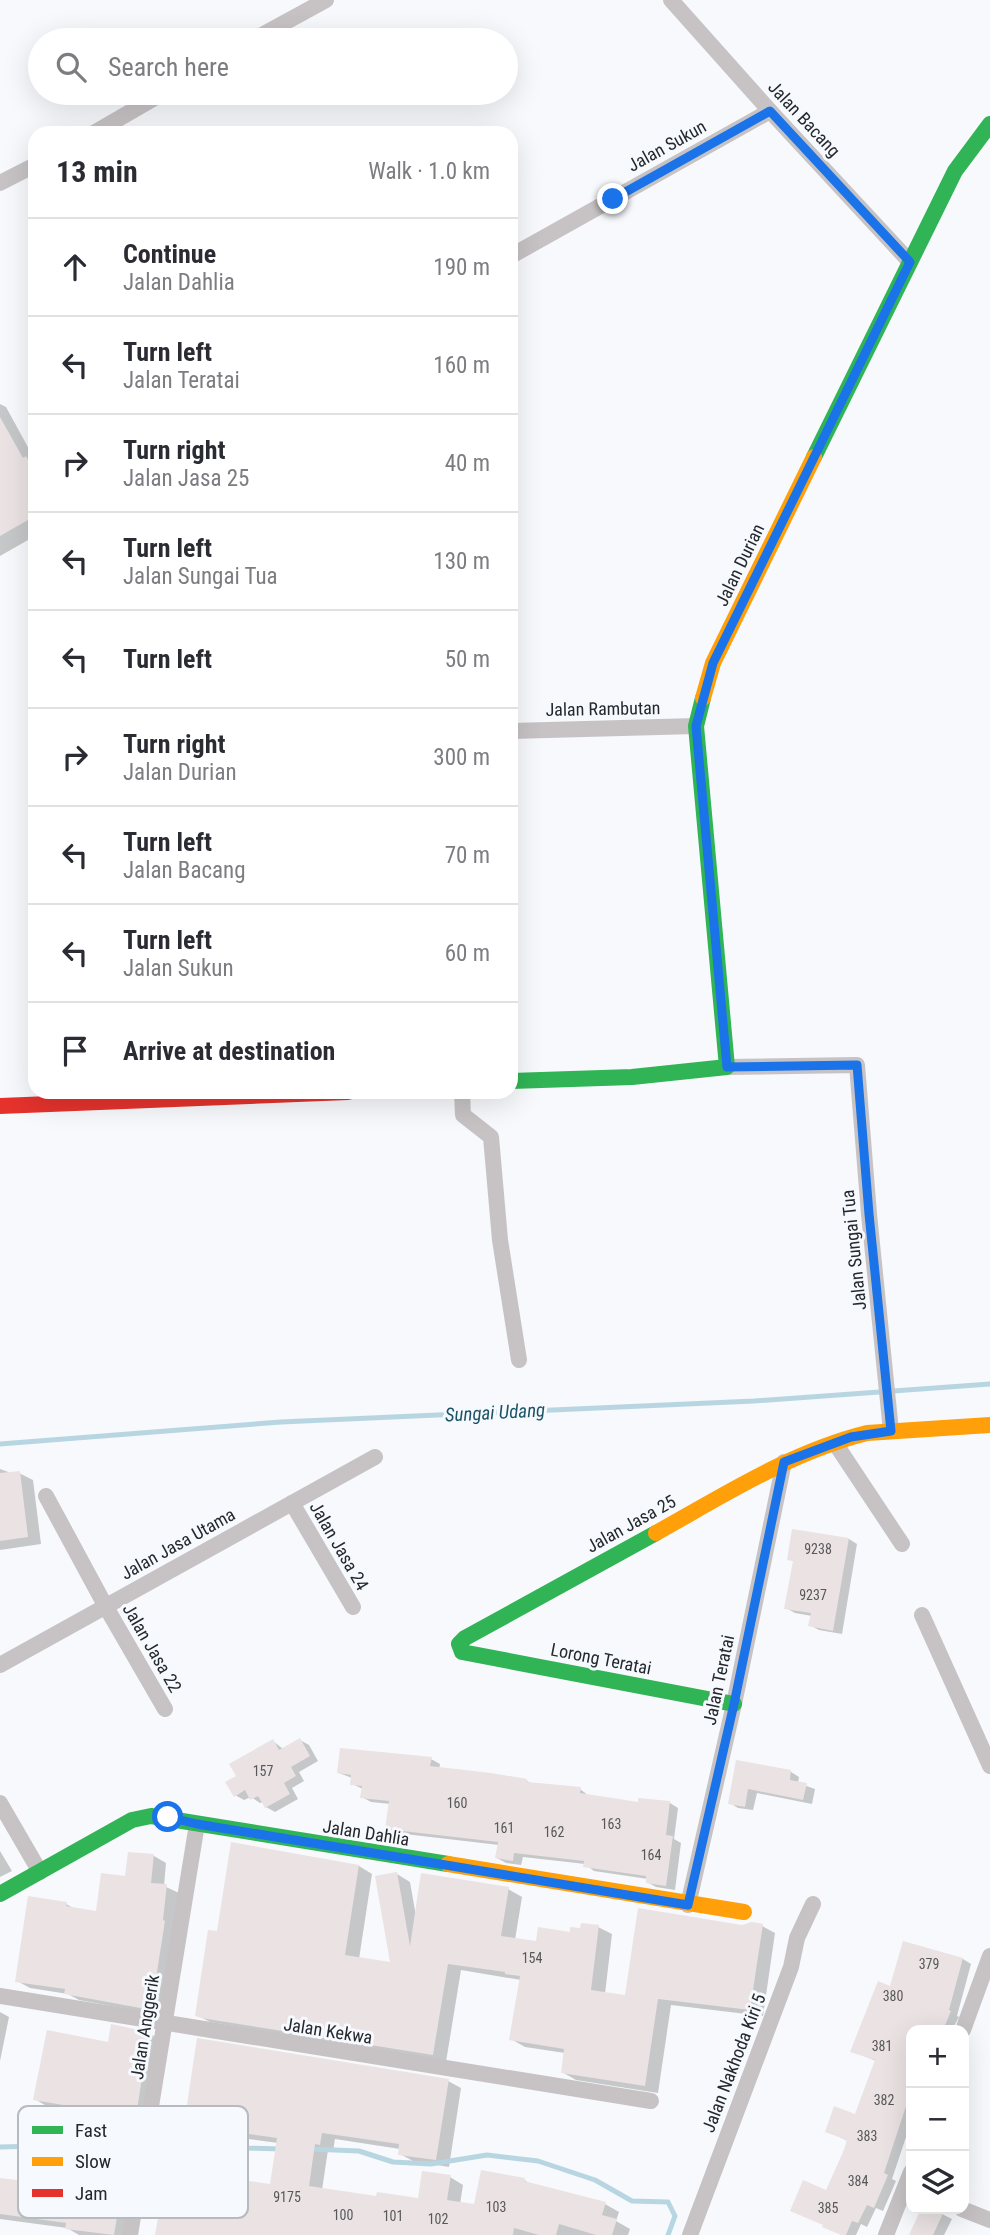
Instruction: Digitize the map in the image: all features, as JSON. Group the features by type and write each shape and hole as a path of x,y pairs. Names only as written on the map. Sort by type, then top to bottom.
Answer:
{"street":[{"path":"275,28 326,0"},
{"name":"Jalan Bacang","path":"671,0 910,262"},
{"path":"105,126 142,105"},
{"name":"Jalan Sukun","path":"518,252 770,111"},
{"name":"Jalan Durian","path":"727,1067 696,726 713,663 955,171 990,124"},
{"path":"0,183 28,169"},
{"name":"Jalan Rambutan","path":"518,731 696,726"},
{"name":"Jalan Sungai Tua","path":"727,1067 857,1065 891,1431"},
{"path":"518,1081 632,1077 727,1067"},
{"path":"0,1106 174,1099"},
{"path":"462,1099 463,1115 491,1137 500,1240 519,1360"},
{"name":"Jalan Jasa 25","path":"462,1652 459,1644 465,1637 784,1462 851,1437 891,1431 990,1425"},
{"path":"835,1443 902,1544"},
{"name":"Jalan Jasa Utama","path":"0,1665 375,1457"},
{"name":"Jalan Teratai","path":"688,1905 734,1704 784,1462"},
{"name":"Jalan Jasa 22","path":"46,1496 165,1709"},
{"name":"Jalan Jasa 24","path":"292,1503 354,1607"},
{"path":"922,1615 990,1766"},
{"name":"Lorong Teratai","path":"462,1652 734,1704"},
{"path":"0,1803 40,1872"},
{"name":"Jalan Dahlia","path":"0,1894 132,1820 151,1816 744,1912"},
{"name":"Jalan Anggerik","path":"151,2106 197,1824"},
{"name":"Jalan Nakhoda Kiri 5","path":"690,2235 791,1967 797,1938 813,1905"},
{"path":"965,2025 990,1956"},
{"name":"Jalan Kekwa","path":"0,1996 651,2101"},
{"path":"886,2235 906,2191"},
{"path":"969,2212 990,2220"}],"building":[{"path":"0,417 23,458 26,456 28,460 28,520 0,536"},
{"path":"20,1471 28,1537 0,1541 0,1473"},
{"path":"792,1529 849,1538 833,1631 808,1626 811,1613 784,1609 793,1561 787,1560"},
{"path":"300,1738 310,1756 291,1767 296,1776 284,1783 290,1794 265,1808 258,1796 250,1800 245,1790 234,1797 225,1782 236,1776 229,1764 273,1739 279,1750"},
{"path":"340,1748 432,1757 430,1766 491,1773 527,1779 527,1782 581,1787 580,1793 638,1802 638,1798 670,1801 666,1835 673,1836 666,1886 646,1883 646,1876 583,1867 584,1861 514,1853 513,1861 495,1858 498,1842 385,1829 389,1801 360,1798 362,1786 350,1785 351,1775 337,1773"},
{"path":"736,1760 791,1770 790,1780 807,1783 803,1800 748,1789 745,1807 728,1804"},
{"path":"231,1842 359,1865 345,1955 390,1962 375,1876 397,1872 410,1946 421,1873 509,1887 501,1936 536,1941 538,1927 570,1932 570,1927 580,1928 581,1923 599,1925 591,1990 625,1995 638,1908 742,1925 752,1922 763,1924 750,2010 658,1999 645,2086 561,2073 564,2049 509,2040 520,1976 505,1972 448,1964 433,2055 201,2018 195,2016 208,1930 217,1931"},
{"path":"128,1852 154,1854 151,1883 167,1884 165,1921 151,2010 64,1994 65,1989 15,1982 28,1896 67,1902 66,1906 96,1911 101,1873 125,1876"},
{"path":"903,1941 963,1958 945,2025 906,2025 906,2106 884,2173 888,2175 874,2208 867,2205 858,2223 852,2221 846,2235 841,2235 790,2211 803,2180 826,2190 844,2150 847,2140 825,2132 834,2106 855,2114 875,2060 850,2052 878,1981 890,1986"},
{"path":"111,2024 149,2032 138,2106 69,2106 33,2100 47,2030 108,2042"},
{"path":"197,2038 449,2079 436,2160 398,2155 399,2144 322,2133 320,2145 315,2144 309,2186 376,2196 377,2192 418,2198 422,2171 451,2175 447,2200 474,2204 481,2170 525,2178 524,2181 606,2202 602,2215 617,2219 612,2235 596,2235 559,2224 556,2235 539,2235 514,2228 513,2235 155,2235 158,2218 248,2218 248,2181 270,2184 277,2138 248,2134 248,2106 187,2106"},
{"path":"18,2174 18,2216 0,2214 0,2178 17,2180"},
{"path":"919,2214 943,2214 933,2235 909,2235"},
{"path":"29,2218 117,2218 114,2235 65,2229 66,2223"}],"waterway":[{"name":"Sungai Udang","path":"0,1444 281,1422 754,1401 990,1384"},
{"name":"Sungai Udang","path":"0,2147 18,2147"},
{"name":"Sungai Udang","path":"248,2148 283,2149"},
{"name":"Sungai Udang","path":"310,2149 359,2151 393,2162 431,2164 487,2155 538,2161 595,2180 632,2201 668,2202 675,2216 668,2235"}],"traffic: fast":[{"path":"814,457 955,171 990,124"},
{"path":"518,1081 632,1077 727,1067 696,726 703,698"},
{"path":"656,1533 465,1638 459,1644 462,1652 734,1704"},
{"path":"0,1894 132,1820 151,1816 448,1864"}],"traffic: slow":[{"path":"703,698 713,663 814,457"},
{"path":"656,1533 758,1476 839,1441 867,1433 990,1425"},
{"path":"448,1864 744,1912"}],"traffic: jam":[{"path":"0,1106 174,1099"}],"route":[{"path":"168,1817 688,1905 734,1704 784,1462 851,1437 891,1431 857,1065 727,1067 696,726 713,663 910,262 770,111 613,199"}]}
